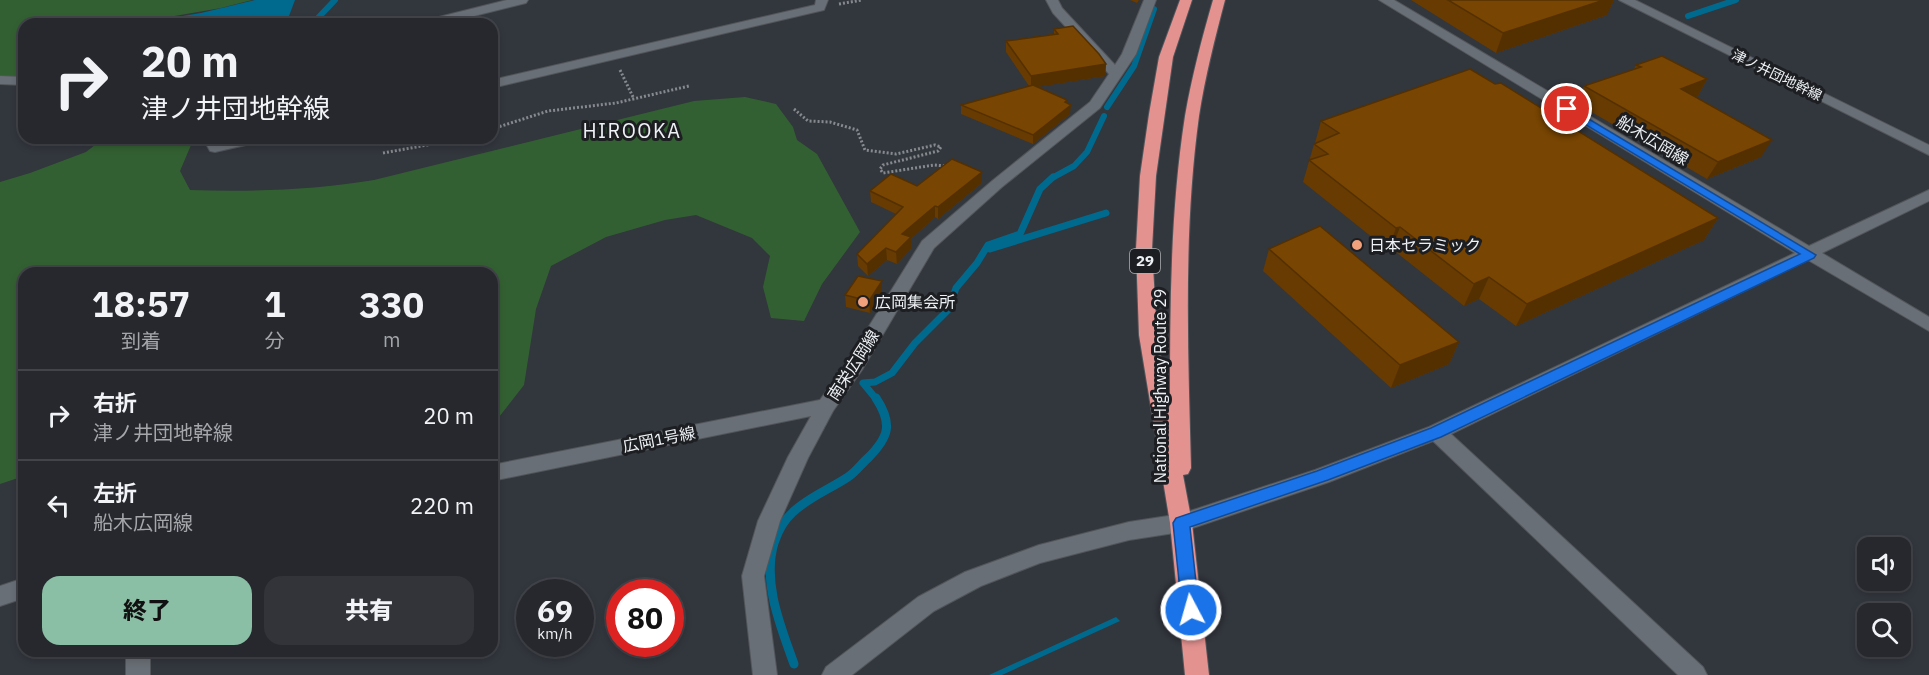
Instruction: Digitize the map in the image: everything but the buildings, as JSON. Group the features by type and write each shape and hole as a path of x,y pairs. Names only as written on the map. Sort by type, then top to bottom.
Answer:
{"highway":[{"name":"National Highway Route 29","path":"1186,0 1166,57 1156,114 1148,176 1144,249 1149,335 1181,523 1197,675"},
{"name":"National Highway Route 29","path":"1181,523 1181,207 1204,46 1219,0"}],"street":[{"path":"451,18 522,0"},
{"path":"498,83 820,7 822,0"},
{"path":"1052,0 1057,10 1117,75"},
{"name":"南栄広岡線","path":"765,675 753,576 769,521 798,457 826,406 855,365 928,245 997,184 1095,105 1129,54 1150,0"},
{"name":"船木広岡線","path":"1385,0 1929,325"},
{"name":"津ノ井団地幹線","path":"1625,0 1929,151"},
{"path":"0,80 18,81"},
{"path":"213,144 215,148 232,144"},
{"path":"834,675 926,604 973,579 1039,554 1129,531 1181,523 1322,476 1436,432 1809,255 1929,195"},
{"name":"広岡1号線","path":"498,472 826,406"},
{"path":"1436,432 1695,675"},
{"path":"0,596 18,590"},
{"path":"138,657 138,675"}],"path":[{"path":"613,56 634,99"},
{"path":"498,127 548,111 634,99 689,86"},
{"path":"794,109 808,121 830,122 857,130 866,150 896,154 935,145 941,147 938,151 883,165 880,169 883,173 934,165 957,167"},
{"path":"383,153 433,144"}],"green space":[{"path":"0,0 252,0 163,18 18,18 18,77 0,76"},
{"path":"745,97 776,104 793,127 797,140 817,154 860,232 822,284 804,321 771,318 763,287 770,256 752,238 696,215 665,220 606,237 551,266 536,309 524,385 498,418 498,267 18,267 18,478 0,484 0,182 86,152 96,144 191,144 180,171 190,190 236,191 328,186 374,180 694,101"}],"water":[{"path":"255,0 295,0 288,18 171,18"},
{"path":"1116,617 1120,621 1002,675 989,675"}],"waterway":[{"path":"318,18 335,0"},
{"path":"1688,16 1736,0"},
{"path":"1107,107 1134,66 1154,9"},
{"path":"1052,178 1074,166 1087,152 1104,116"},
{"path":"877,400 863,383 875,382 892,373 915,343 949,309 956,288 977,263 988,245 1020,234 1040,189 1053,177"},
{"path":"990,249 1106,213"},
{"path":"794,664 779,620 772,589 770,574 774,543 777,534 793,512 851,475 880,443 884,437 886,423 885,415 876,398"}],"place":[{"name":"日本セラミック","path":"1357,245"},
{"name":"広岡集会所","path":"863,302"}],"district":[{"name":"HIROOKA","path":"632,131"}],"route":[{"path":"1191,610 1181,523 1322,476 1436,432 1809,255 1567,109"}]}
